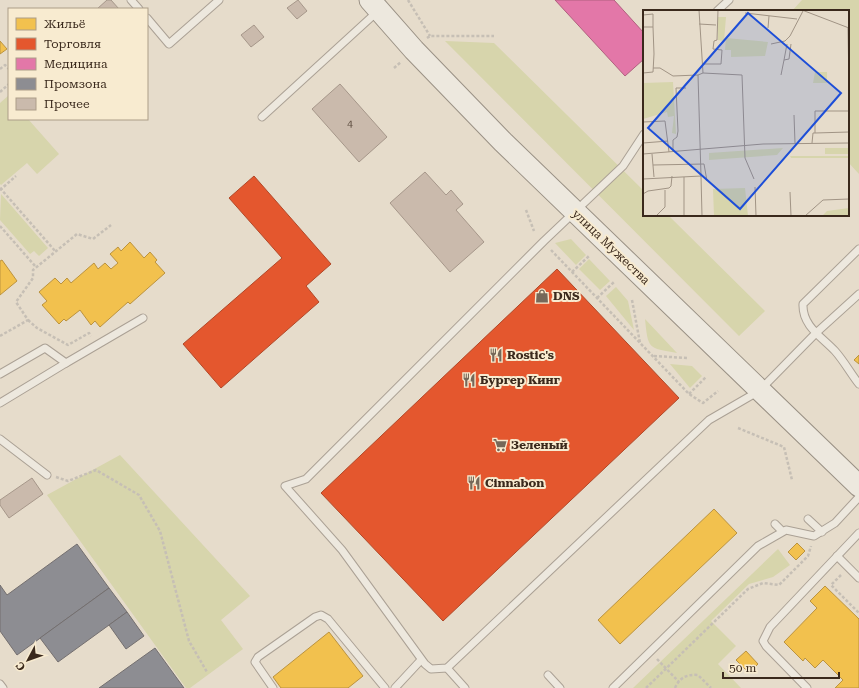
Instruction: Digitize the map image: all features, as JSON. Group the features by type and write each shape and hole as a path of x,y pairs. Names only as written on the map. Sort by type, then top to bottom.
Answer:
{"main road":[{"name":"улица Мужества","path":"374,5 414,50 482,121 574,212 859,486"}],"lane":[{"path":"131,0 138,8"},
{"path":"148,19 169,44 219,0"},
{"path":"718,10 729,0"},
{"path":"262,117 374,5"},
{"path":"643,136 623,166 574,212 306,479 285,486 342,550 421,660 431,669 447,668 709,420 759,391 816,333 859,294"},
{"path":"859,249 803,304 805,318 816,333 835,352 859,384"},
{"path":"0,403 143,318"},
{"path":"0,374 45,348 66,364"},
{"path":"0,439 47,474"},
{"path":"613,688 651,653 758,546 786,530 814,536 835,523 859,497"},
{"path":"808,519 822,532"},
{"path":"775,524 782,531"},
{"path":"807,688 766,646 763,641 770,627 859,533"},
{"path":"837,556 859,578"},
{"path":"273,688 255,662 258,657 315,617 321,615 328,619 385,688"},
{"path":"395,688 421,660"},
{"path":"447,668 465,688"},
{"path":"548,675 560,688"},
{"path":"0,684 3,688"}],"path":[{"path":"408,0 430,36 494,36"},
{"path":"394,68 401,62"},
{"path":"0,69 5,65 8,68"},
{"path":"0,91 8,85"},
{"path":"16,176 0,189 56,252"},
{"path":"526,210 534,231"},
{"path":"98,345 89,333 68,345 36,328 28,320 16,302 33,278 33,270 36,267 77,234 92,240 111,225"},
{"path":"0,226 36,267"},
{"path":"551,250 689,394 703,403 718,391"},
{"path":"572,272 589,256"},
{"path":"597,298 614,282"},
{"path":"632,300 640,343"},
{"path":"0,336 28,320"},
{"path":"653,356 687,358"},
{"path":"689,394 706,377"},
{"path":"738,428 784,447 792,480"},
{"path":"47,474 68,481 96,470 139,494 160,531 190,641 207,672"},
{"path":"646,688 748,589 763,583 779,585 808,556 814,536"},
{"path":"841,574 831,585 859,613"},
{"path":"651,653 678,682"},
{"path":"675,688 678,682 685,676 698,675 711,688"}],"shaded area":[{"path":"802,0 859,0 859,174 849,163 849,10 793,10"},
{"path":"445,41 494,43 643,190 643,216 669,216 765,311 739,336"},
{"path":"8,96 8,120 29,120 59,154 37,174 27,163 1,185 0,184 0,103"},
{"path":"1,194 48,248 39,256 34,251 30,254 0,220"},
{"path":"571,239 586,255 576,265 555,243"},
{"path":"589,259 610,281 600,290 579,269"},
{"path":"616,287 628,301 634,330 606,296"},
{"path":"645,319 677,353 660,350 651,345 647,336"},
{"path":"670,364 692,366 702,376 690,388"},
{"path":"120,455 250,596 221,620 243,649 190,688 186,688 47,495"},
{"path":"778,549 790,565 773,577 749,584 711,621 736,646 718,664 741,688 633,688"}],"building: Жильё":[{"path":"0,41 7,49 0,54"},
{"path":"130,242 144,258 150,252 157,260 155,262 165,273 130,304 128,302 100,327 95,321 91,325 80,310 66,321 64,319 59,324 42,305 47,301 39,292 55,278 61,284 67,278 71,283 94,263 98,269 105,263 111,269 118,263 110,254 118,247 121,251"},
{"path":"2,260 17,281 0,295 0,261"},
{"path":"859,355 859,364 854,360"},
{"path":"714,509 737,533 620,644 598,620"},
{"path":"797,543 805,551 796,560 788,552"},
{"path":"825,586 859,619 859,688 835,688 843,680 823,660 815,668 805,658 803,661 784,642 817,608 810,601"},
{"path":"329,632 363,676 348,688 281,688 273,677"},
{"path":"746,651 758,664 749,673 736,660"}],"building: Торговля":[{"path":"254,176 331,264 306,286 319,302 221,388 183,344 282,258 229,198"},
{"name":"Зеленый","path":"557,269 679,398 443,621 321,493"}],"building: Медицина":[{"path":"555,0 614,0 643,32 643,60 625,76"}],"building: Промзона":[{"path":"77,544 109,588 17,655 0,631 0,585 7,595"},
{"path":"109,588 127,612 58,662 40,638"},
{"path":"127,612 144,636 126,649 109,625"},
{"path":"155,648 184,688 99,688"}],"building: Прочее":[{"path":"107,0 111,0 118,8 98,8"},
{"path":"298,0 307,11 297,19 287,8"},
{"path":"254,25 264,37 251,47 241,35"},
{"path":"340,84 387,137 359,162 312,109"},
{"path":"425,172 446,195 451,190 463,204 456,210 484,242 450,272 390,203"},
{"path":"32,478 43,494 9,518 0,505 0,500"}],"place":[{"name":"DNS","path":"542,296"},
{"name":"Rostic's","path":"496,355"},
{"name":"Бургер Кинг","path":"469,380"},
{"name":"Зеленый","path":"500,445"},
{"name":"Cinnabon","path":"474,483"}]}
